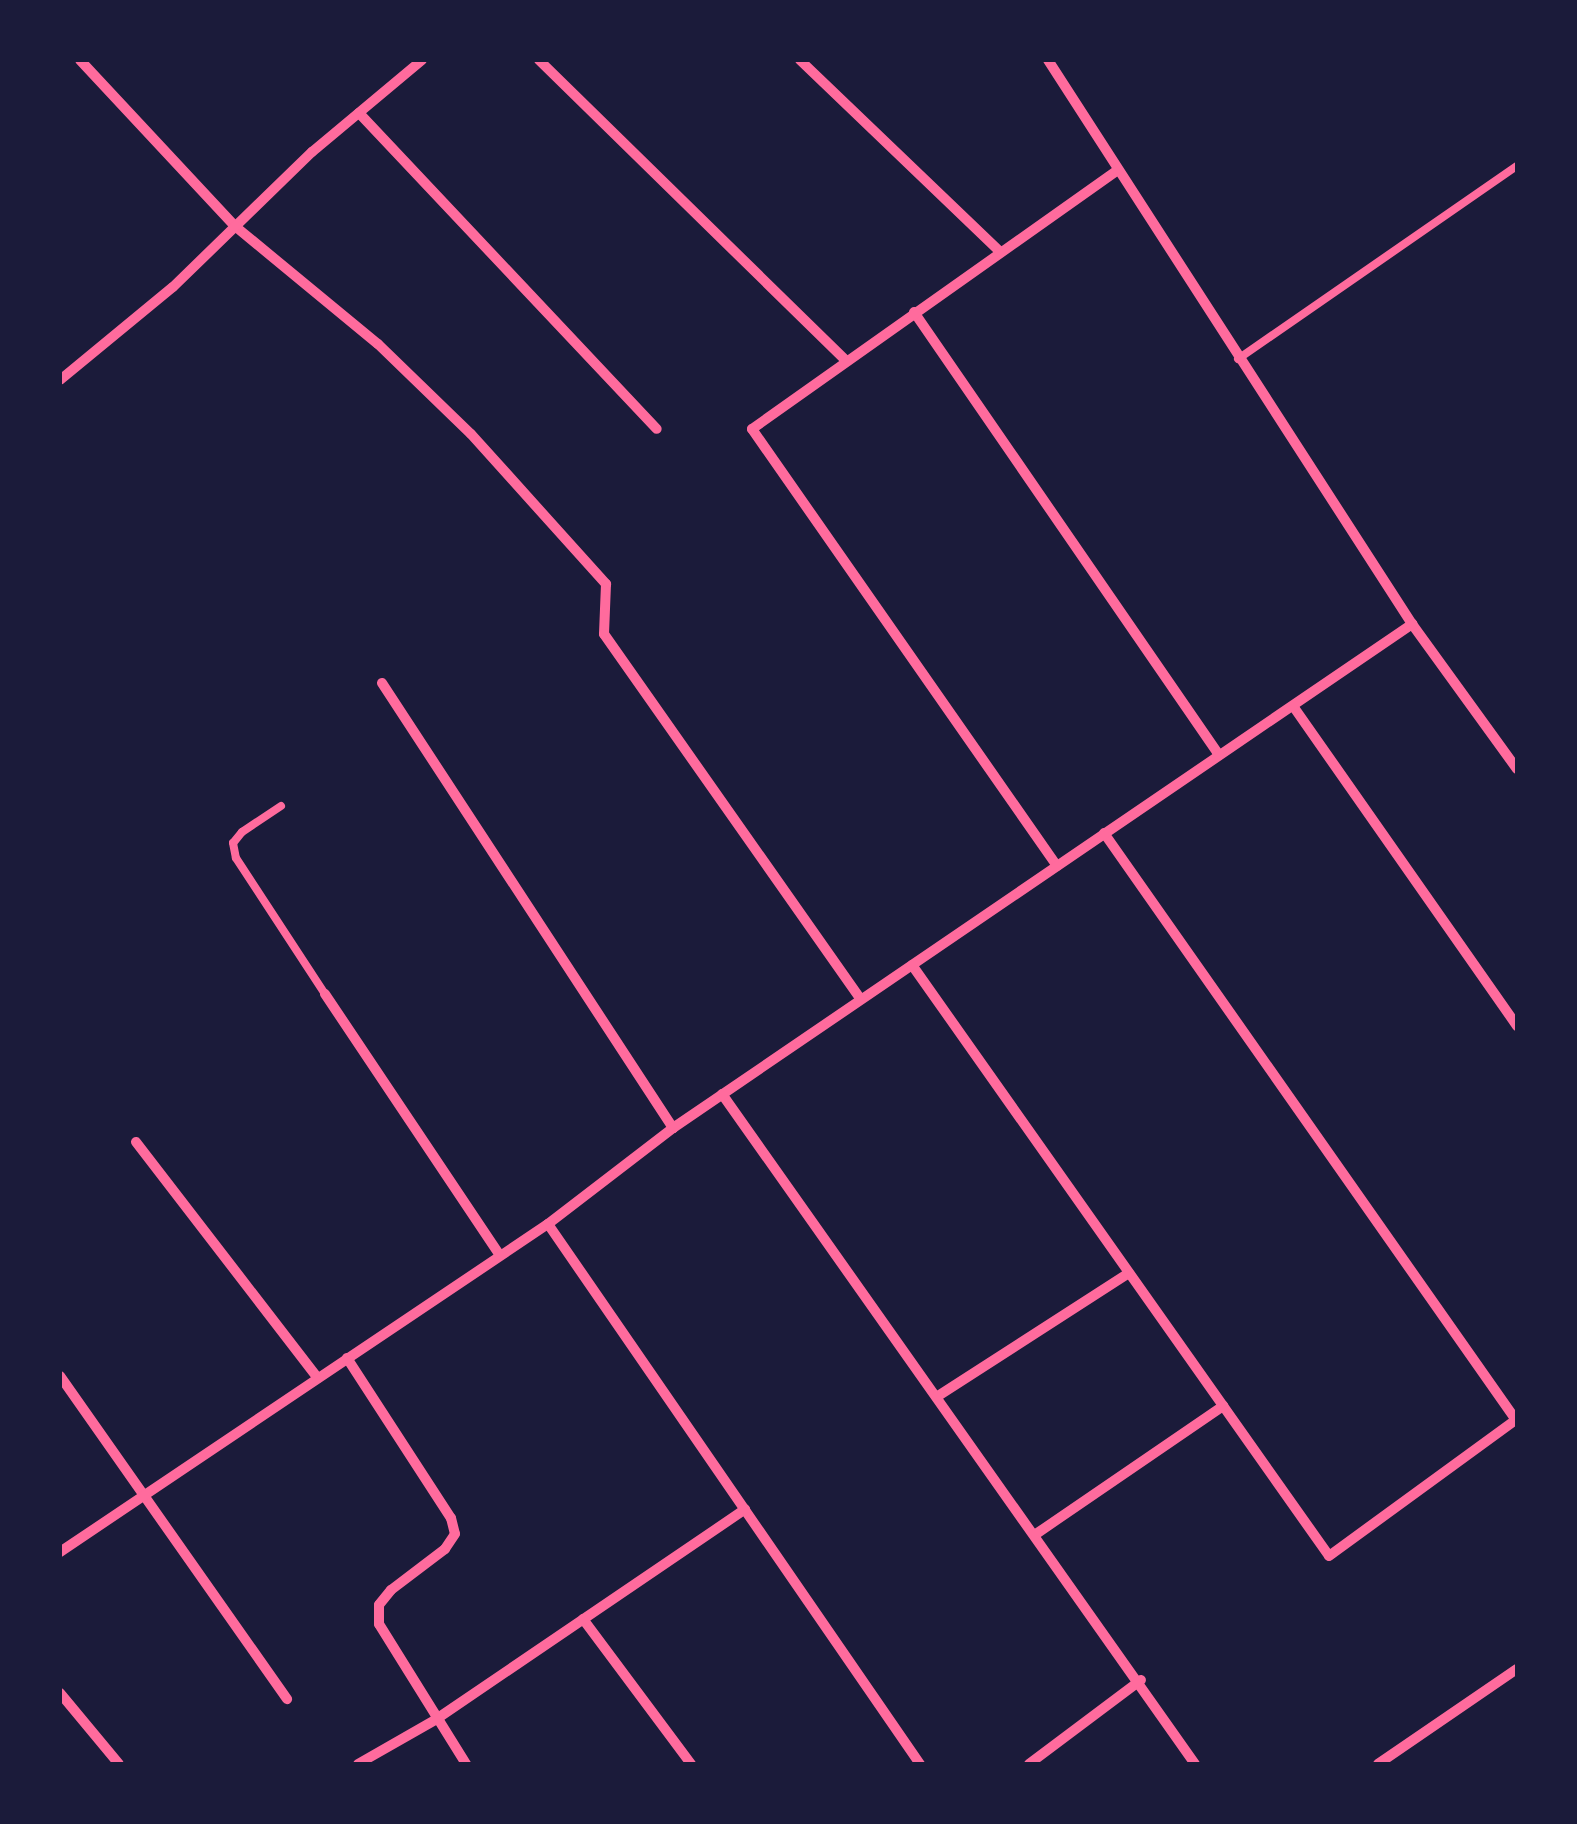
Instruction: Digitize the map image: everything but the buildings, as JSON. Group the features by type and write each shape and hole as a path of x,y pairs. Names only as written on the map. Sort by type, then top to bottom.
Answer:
{"street":[{"path":"80,60 236,227 378,344 471,434 606,584 604,634 862,999"},
{"path":"60,380 422,60"},
{"path":"540,60 845,360"},
{"path":"800,60 1000,252"},
{"path":"1048,60 1115,172 1412,624 1517,768"},
{"path":"359,113 658,429"},
{"path":"1058,866 756,440 752,429 760,418 1115,172"},
{"path":"914,312 1219,756"},
{"path":"60,1552 548,1224 673,1128 1412,624"},
{"path":"382,683 673,1128"},
{"path":"1292,706 1517,1026"},
{"path":"912,965 1329,1556 1516,1419 1104,834"},
{"path":"325,994 500,1255"},
{"path":"722,1094 1141,1680 1195,1764"},
{"path":"136,1142 318,1378"},
{"path":"548,1224 920,1764"},
{"path":"938,1396 1129,1273"},
{"path":"347,1358 454,1534 446,1549 379,1605 379,1624 435,1720 466,1764"},
{"path":"60,1376 288,1700"},
{"path":"1036,1534 1223,1406"},
{"path":"358,1764 435,1720 744,1510"},
{"path":"583,1620 692,1764"},
{"path":"1378,1764 1517,1669"},
{"path":"1029,1764 1141,1680"},
{"path":"60,1692 119,1764"}],"lane":[{"path":"1238,359 1517,166"},
{"path":"280,806 242,832 233,843 236,858 325,994"}]}
